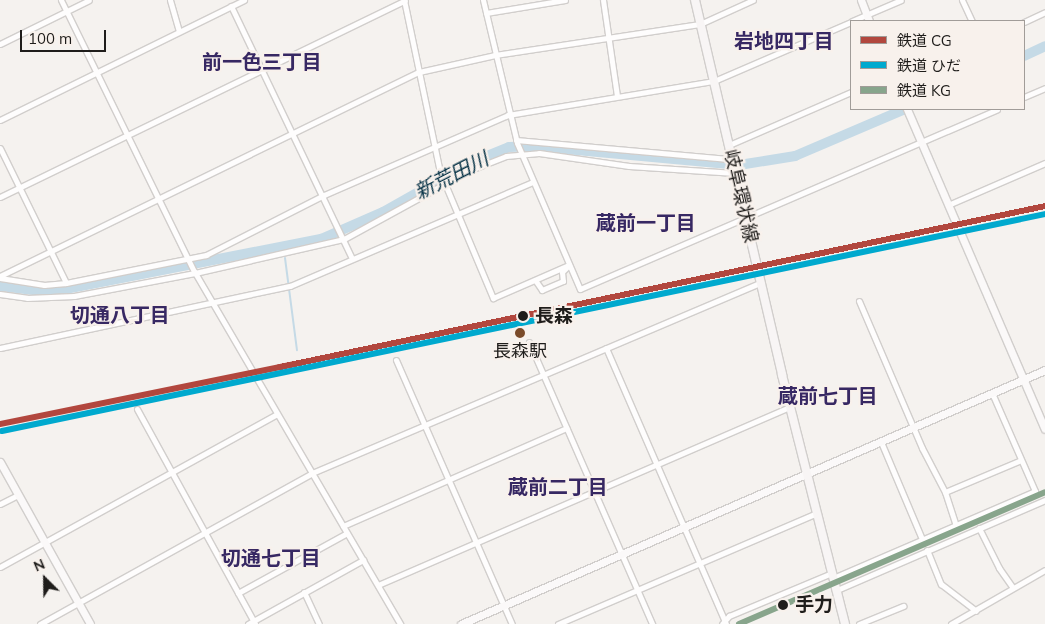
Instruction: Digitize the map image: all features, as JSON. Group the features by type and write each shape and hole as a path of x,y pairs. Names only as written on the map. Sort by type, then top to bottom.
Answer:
{"main road":[{"name":"岐阜環状線","path":"695,0 806,474 845,624"}],"street":[{"path":"61,0 195,272 400,624"},
{"path":"0,44 90,0"},
{"path":"170,0 180,31"},
{"path":"0,120 244,0"},
{"path":"0,197 404,0 440,172 493,298 569,265"},
{"path":"483,0 508,115 516,142 580,289 995,110"},
{"path":"486,13 565,0"},
{"path":"603,0 617,96"},
{"path":"0,277 419,72 495,55 700,24 753,0"},
{"path":"861,0 868,18 901,0"},
{"path":"962,0 972,20"},
{"path":"231,6 324,195 352,259"},
{"path":"1025,22 1045,12"},
{"path":"0,277 44,285 66,283 206,255 324,195 508,115 714,81 850,22"},
{"path":"1025,97 1045,88"},
{"path":"729,145 850,92"},
{"path":"908,111 1045,429"},
{"path":"516,142 732,159"},
{"path":"0,148 66,283"},
{"path":"0,294 53,299 195,272 344,238 490,160 521,154 539,152 629,166 735,173"},
{"path":"948,205 1045,163"},
{"path":"0,348 213,304 290,286 533,182"},
{"path":"535,280 542,290 563,281 562,272 569,265"},
{"path":"40,624 312,473 761,282"},
{"path":"859,301 913,428 945,492 956,525"},
{"path":"529,342 652,624"},
{"path":"606,348 724,623 833,575 922,540 1035,491 992,393"},
{"path":"396,360 512,624"},
{"path":"460,624 1045,370"},
{"path":"378,585 790,407"},
{"path":"137,410 255,623"},
{"path":"0,567 277,414"},
{"path":"343,526 566,428"},
{"path":"881,442 922,540"},
{"path":"945,492 1021,460"},
{"path":"0,462 90,624"},
{"path":"0,504 18,495"},
{"path":"837,590 1045,500"},
{"path":"558,624 817,513"},
{"path":"979,528 999,568 1014,588"},
{"path":"238,593 347,533"},
{"path":"927,550 941,584 976,611"},
{"path":"248,624 255,623 304,592 363,560"},
{"path":"952,624 1045,570"},
{"path":"304,592 320,624"},
{"path":"859,624 904,606"}],"waterway":[{"name":"新荒田川","path":"1025,56 1045,46"},
{"name":"新荒田川","path":"0,286 50,292 321,239 383,212 470,163 509,147 533,146 739,165 795,156 903,110"},
{"path":"285,258 297,350"}],"rail line":[{"name":"CG","path":"280,367 1045,206"},
{"name":"ひだ","path":"2,431 1045,214"},
{"name":"CG","path":"0,424 295,364"},
{"name":"KG","path":"739,624 1045,492"}],"place":[{"name":"長森","path":"523,316"},
{"name":"長森駅","path":"520,333"},
{"name":"手力","path":"783,605"}],"district":[{"name":"岩地四丁目","path":"784,40"},
{"name":"前一色三丁目","path":"262,61"},
{"name":"蔵前一丁目","path":"646,222"},
{"name":"切通八丁目","path":"120,314"},
{"name":"蔵前七丁目","path":"828,395"},
{"name":"蔵前二丁目","path":"558,486"},
{"name":"切通七丁目","path":"271,557"}]}
